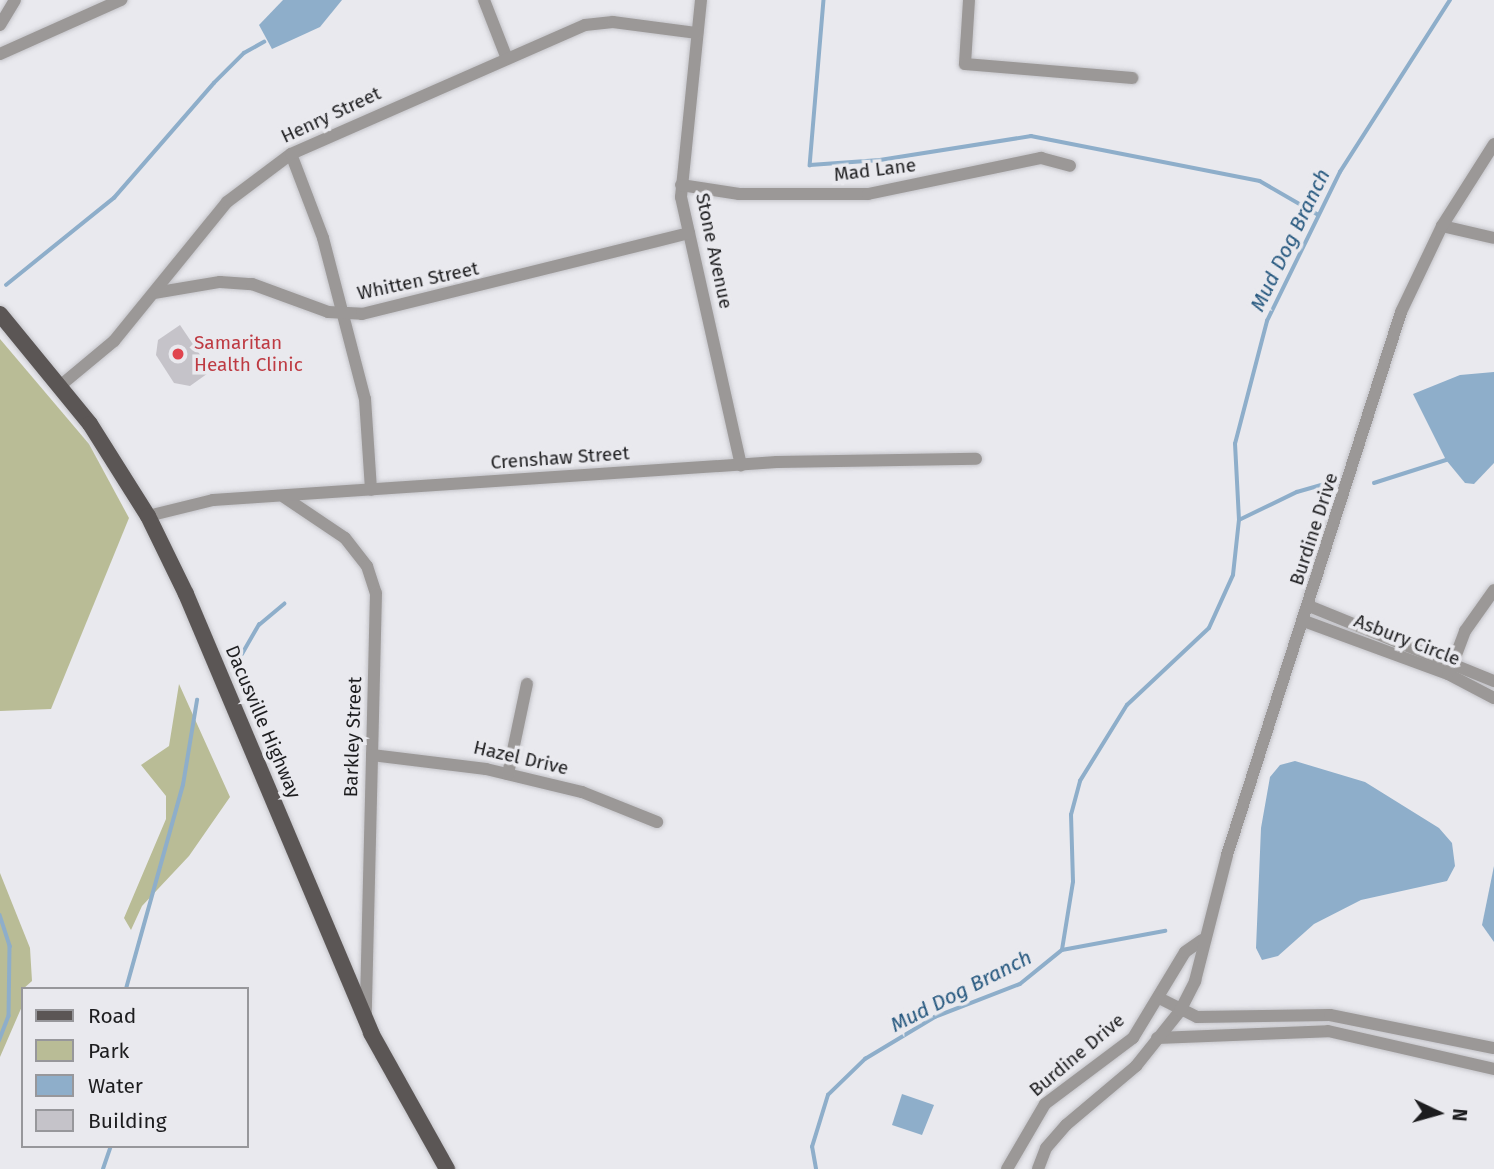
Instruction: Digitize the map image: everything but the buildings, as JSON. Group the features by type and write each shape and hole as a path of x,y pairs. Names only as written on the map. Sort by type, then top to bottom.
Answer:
{"main road":[{"name":"Dacusville Highway","path":"0,314 61,385 148,516 366,1020 426,1139 447,1169"}],"street":[{"path":"0,25 15,0"},
{"path":"0,54 121,0"},
{"path":"484,0 506,56"},
{"name":"Stone Avenue","path":"701,0 681,185 689,233 741,465"},
{"path":"969,0 965,64 1132,78"},
{"name":"Henry Street","path":"61,385 114,341 227,202 291,154 506,56 600,22 697,33"},
{"name":"Burdine Drive","path":"1038,1169 1046,1147 1066,1125 1136,1066 1180,1011 1202,960 1202,940 1401,312 1442,226 1494,144"},
{"path":"291,154 323,238 370,423 371,490"},
{"name":"Mad Lane","path":"681,185 739,194 868,194 1041,158 1070,166"},
{"path":"1442,226 1494,238"},
{"name":"Whitten Street","path":"154,293 220,282 252,284 343,315 485,287 689,233"},
{"name":"Crenshaw Street","path":"148,516 213,500 741,465 976,459"},
{"name":"Barkley Street","path":"283,496 345,538 367,566 376,593 366,1020"},
{"path":"1450,669 1465,631 1494,590"},
{"name":"Asbury Circle","path":"1309,606 1450,669 1494,698"},
{"name":"Asbury Circle","path":"1304,621 1494,681"},
{"path":"508,774 527,684"},
{"name":"Hazel Drive","path":"372,755 441,760 508,774 582,792 657,822"},
{"name":"Burdine Drive","path":"1007,1169 1045,1104 1133,1038 1161,999 1185,953 1202,940"},
{"path":"1161,999 1180,1011 1197,1017 1331,1015 1403,1026 1494,1048"},
{"path":"1328,1031 1331,1015"},
{"path":"1397,1044 1403,1026"},
{"path":"1157,1038 1328,1031 1397,1044 1494,1069"}],"green space":[{"path":"0,339 89,444 129,518 51,709 0,711"},
{"path":"179,684 230,797 189,856 142,906 131,930 124,918 166,819 166,796 141,765 169,746"},
{"path":"0,873 30,948 32,981 21,987 21,1009 0,1057"}],"water":[{"path":"283,0 342,0 320,27 272,49 259,25"},
{"path":"1494,372 1494,463 1474,484 1465,483 1446,460 1413,394 1460,375"},
{"path":"1295,761 1365,782 1439,828 1452,843 1455,866 1447,881 1361,900 1314,924 1278,956 1262,960 1256,948 1261,828 1270,777 1280,765"},
{"path":"1494,866 1494,942 1482,925"},
{"path":"902,1094 934,1105 922,1135 892,1125"}],"waterway":[{"path":"824,0 810,165 880,160 1031,136 1260,181 1317,214"},
{"name":"Mud Dog Branch","path":"816,1169 812,1147 828,1095 865,1059 935,1017 1020,984 1062,950 1073,882 1071,815 1080,781 1127,705 1209,628 1233,575 1239,520 1235,444 1267,321 1340,172 1450,0"},
{"path":"6,285 114,198 214,83 244,53 264,42"},
{"path":"1374,483 1446,460"},
{"path":"1239,520 1297,492 1329,483"},
{"path":"242,654 259,625 284,604"},
{"path":"127,987 183,785 197,700"},
{"path":"0,915 10,946 9,1016 0,1040"},
{"path":"1062,950 1165,931"},
{"path":"103,1169 110,1148"}],"place":[{"name":"Samaritan Health Clinic","path":"178,354"}]}
